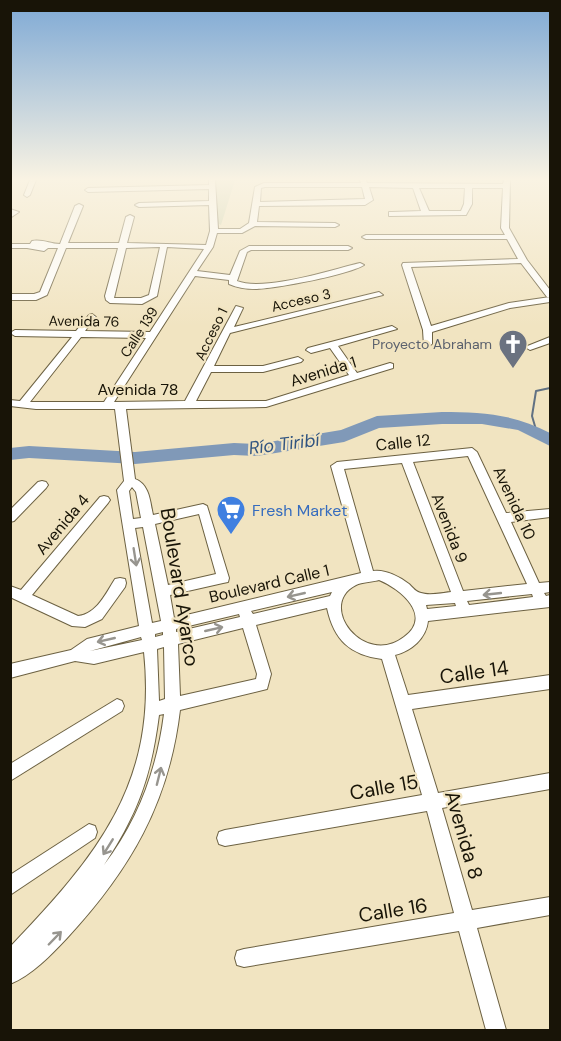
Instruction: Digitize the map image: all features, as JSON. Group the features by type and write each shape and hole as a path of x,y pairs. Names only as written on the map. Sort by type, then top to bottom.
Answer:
{"street":[{"path":"10,297 40,296 46,291 70,229"},
{"path":"127,229 109,296 110,300 142,301 153,296 164,245"},
{"path":"214,231 242,231 246,229"},
{"path":"505,229 523,261 550,295"},
{"name":"Calle 139","path":"108,404 209,247 214,231"},
{"path":"366,237 509,237"},
{"path":"10,246 32,246 40,242 46,246 209,247"},
{"path":"348,248 249,248 246,249 234,275 236,285 257,287 360,265"},
{"path":"427,344 428,330 406,265 523,261"},
{"path":"194,270 234,275"},
{"name":"Acceso 3","path":"229,331 379,295"},
{"path":"428,330 509,306 550,300"},
{"name":"Acceso 1","path":"189,404 239,308"},
{"path":"22,405 92,317"},
{"path":"311,350 392,329"},
{"name":"Avenida 76","path":"15,333 153,335"},
{"path":"530,346 550,340"},
{"path":"333,345 355,377"},
{"path":"209,369 263,369 298,360"},
{"name":"Avenida 1","path":"266,404 390,366"},
{"name":"Avenida 78","path":"10,404 266,404"},
{"name":"Boulevard Ayarco","path":"10,961 56,915 87,878 132,805 141,775 151,710 152,663 123,489 129,475 120,404"},
{"name":"Calle 12","path":"368,576 338,466 472,452"},
{"name":"Avenida 10","path":"472,452 543,597"},
{"name":"Avenida 9","path":"406,458 461,603"},
{"name":"Boulevard Ayarco","path":"10,975 53,940 94,896 132,843 157,786 173,707 169,632 141,487 129,475"},
{"path":"10,518 42,485"},
{"name":"Avenida 4","path":"17,594 104,500"},
{"path":"129,525 203,509 224,578 140,589"},
{"path":"504,518 550,513"},
{"path":"368,576 392,579 403,585 415,598 422,616 413,639 387,652"},
{"name":"Boulevard Calle 1","path":"10,671 75,655 94,658 148,638 246,614 368,576"},
{"name":"Boulevard Calle 1","path":"246,614 333,601 348,583"},
{"path":"17,594 77,622 85,622 97,616 120,584"},
{"path":"415,598 461,603 543,597 550,587"},
{"name":"Boulevard Calle 1","path":"333,601 334,618 348,640 360,647 387,652"},
{"path":"422,616 461,603"},
{"path":"151,710 173,707 261,684 264,674 246,614"},
{"name":"Avenida 8","path":"387,652 432,800 496,1030"},
{"name":"Calle 14","path":"404,703 550,682"},
{"path":"10,773 117,706"},
{"name":"Calle 15","path":"225,838 550,781"},
{"path":"10,886 89,831"},
{"name":"Calle 16","path":"244,958 550,906"}],"waterway":[{"path":"537,433 532,416 536,391 550,388"},
{"name":"Río Tiribí","path":"10,454 29,452 135,458 234,449 257,450 344,436 377,422 442,418 482,418 522,425 550,440"}],"place":[{"name":"Proyecto Abraham","path":"513,370"},
{"name":"Fresh Market","path":"231,536"}]}
